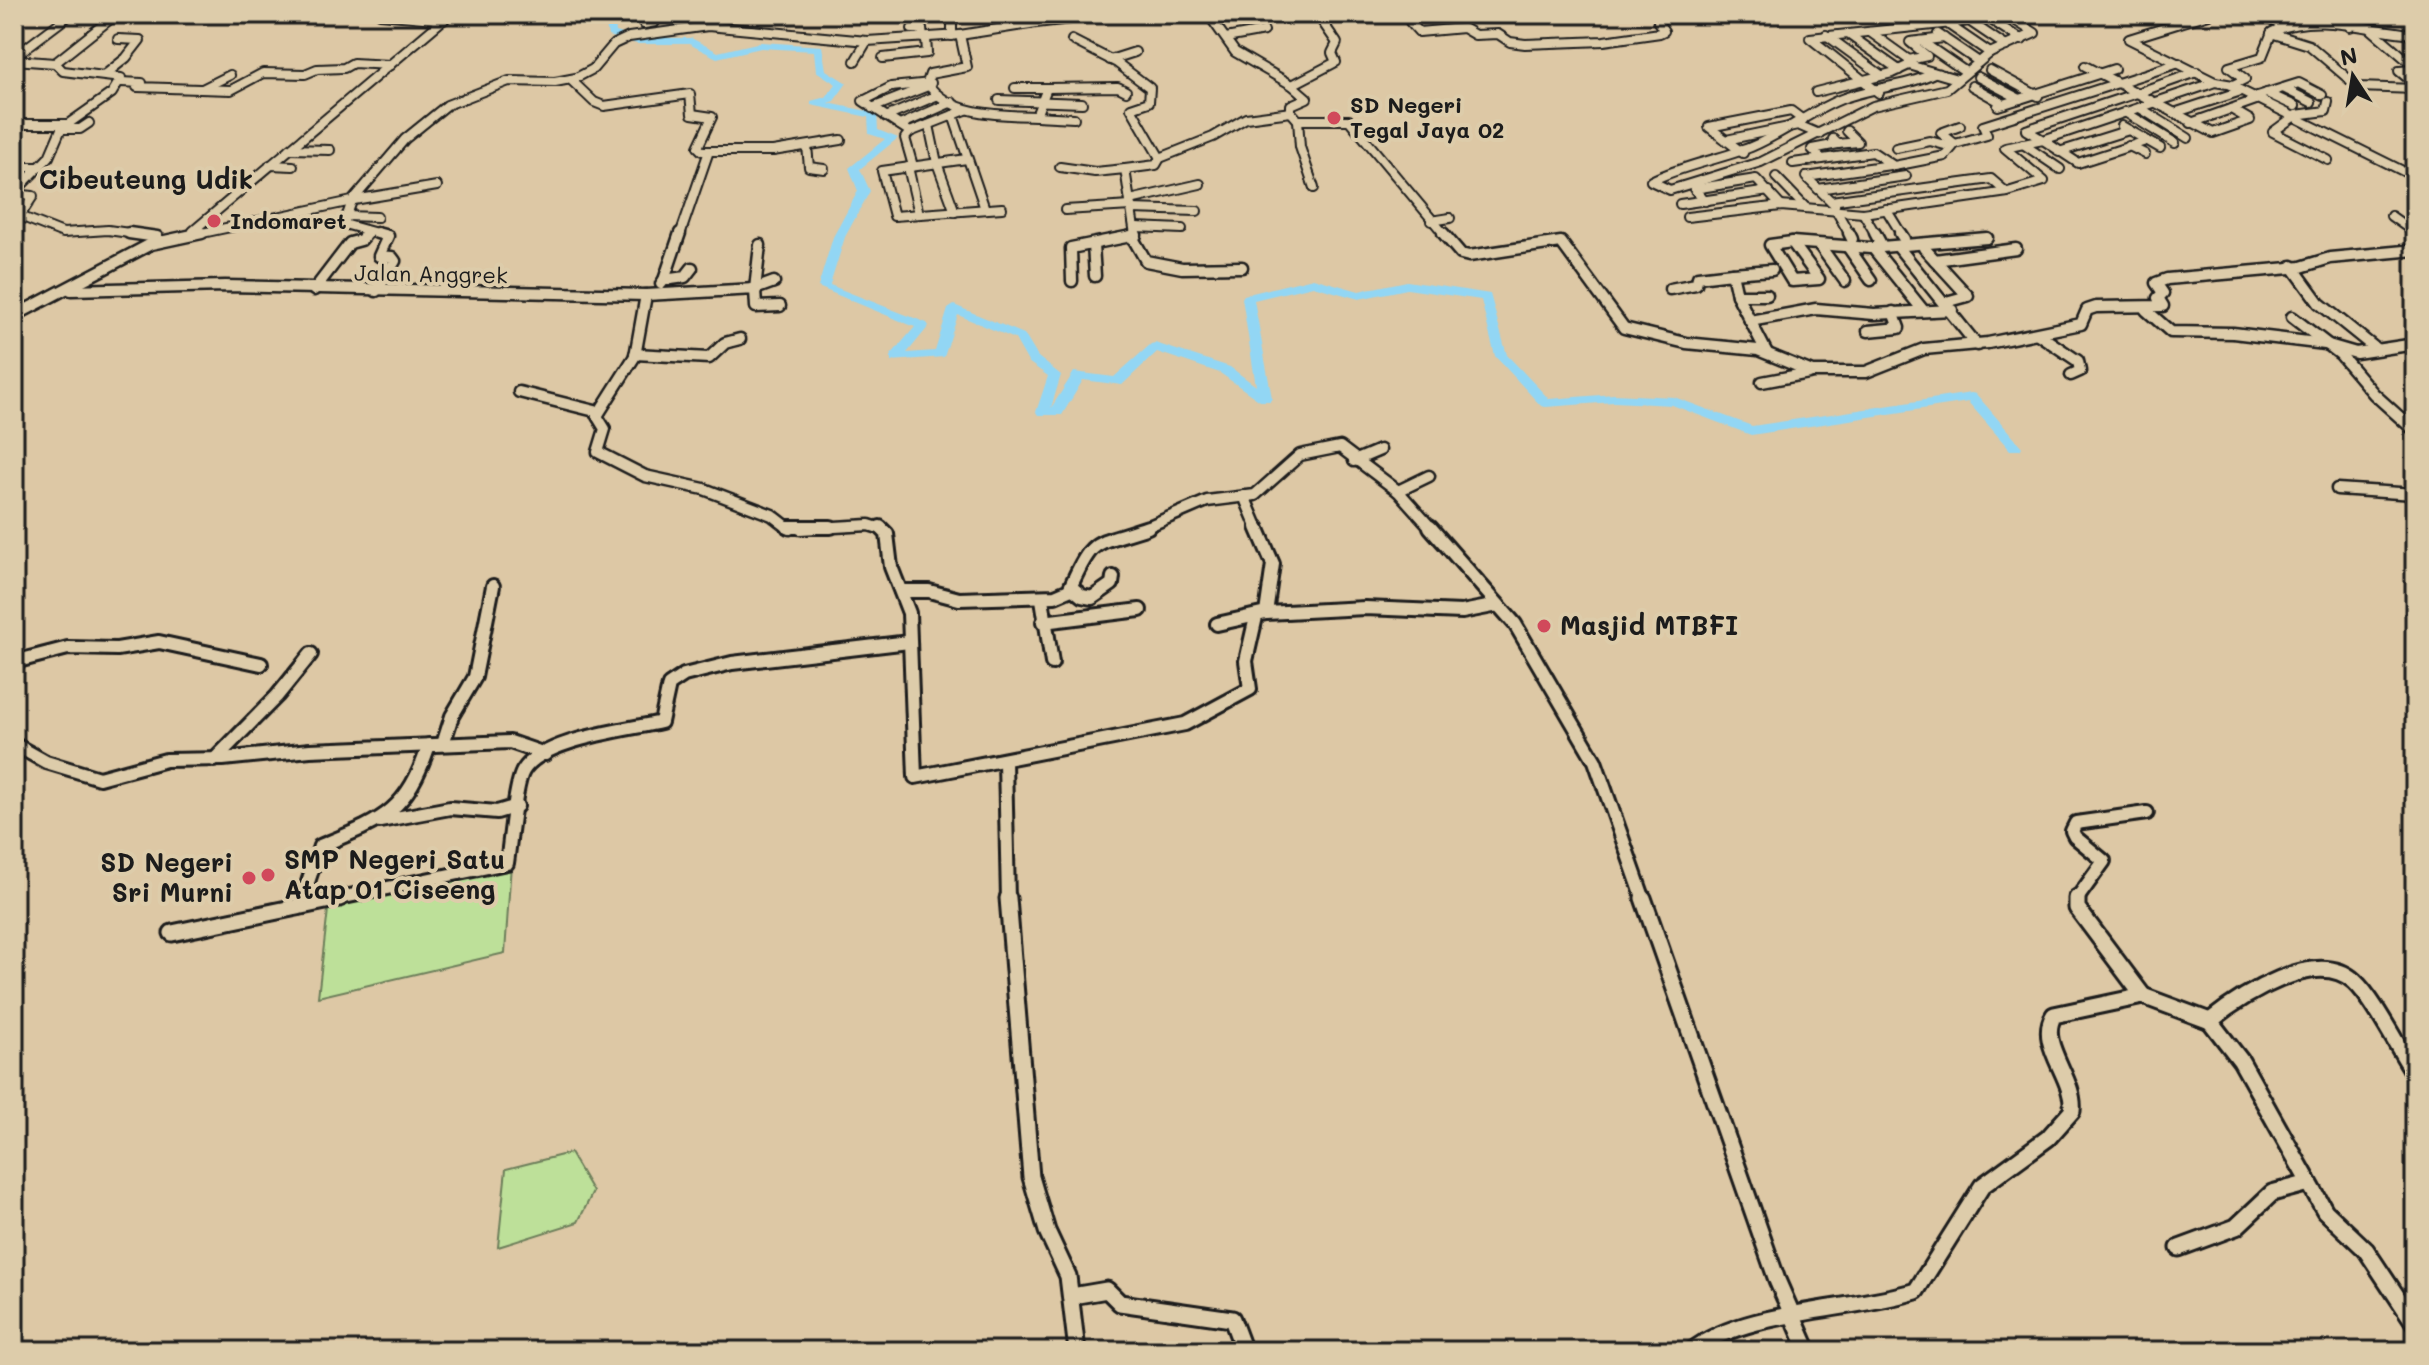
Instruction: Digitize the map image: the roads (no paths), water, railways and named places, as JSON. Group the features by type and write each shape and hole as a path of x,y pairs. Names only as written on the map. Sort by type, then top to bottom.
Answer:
{"street":[{"path":"14,59 71,14"},
{"path":"55,63 109,20 122,14"},
{"path":"380,14 447,17"},
{"path":"708,26 711,14"},
{"path":"886,117 931,87 935,75 971,69 973,59 959,35 952,14"},
{"path":"376,291 395,261 392,257 379,256 388,236 367,233 344,224 346,216 353,200 409,134 447,105 509,81 571,80 593,69 614,44 629,37 708,26 867,41 959,35 1019,27 1039,20 1071,19 1076,14"},
{"path":"1208,14 1240,56 1292,85 1307,98 1291,105 1300,147 1314,188"},
{"path":"1292,85 1336,62 1332,53 1337,43 1317,14"},
{"path":"1419,14 1410,24 1419,32 1465,29 1475,35 1502,35 1520,44 1613,40 1660,33 1664,31 1658,22 1664,14"},
{"path":"2191,123 2231,109 2254,99 2267,93 2299,83 2325,98 2326,111 2295,111 2254,99 2129,39 2209,14"},
{"path":"2260,14 2284,26 2323,24 2413,35"},
{"path":"2312,14 2323,24"},
{"path":"1893,101 1876,91 1860,80 1810,38 1972,23 2007,15 2035,33 1990,53 1947,89 1873,106 1761,162 1670,190 1651,181 1678,168 1739,151 1839,100 1876,91 1934,73"},
{"path":"2342,16 2348,18 2350,27"},
{"path":"189,235 447,17"},
{"path":"1039,20 1047,36"},
{"path":"1991,20 2022,40"},
{"path":"2389,22 2413,35"},
{"path":"1972,23 2006,46"},
{"path":"1949,25 1990,53"},
{"path":"2230,85 2245,79 2229,67 2262,57 2270,37 2284,26"},
{"path":"1019,27 1023,41"},
{"path":"1928,28 1979,62"},
{"path":"883,58 927,53 922,29 912,29"},
{"path":"2371,30 2415,69"},
{"path":"1226,38 1264,31"},
{"path":"1870,32 1909,62 1957,79"},
{"path":"1848,34 1899,70"},
{"path":"1826,35 1881,75"},
{"path":"2270,37 2282,48"},
{"path":"2270,37 2309,45 2358,87 2415,86"},
{"path":"1816,92 1899,70 1909,62 1927,56 1910,42 1944,38"},
{"path":"106,74 128,57 140,40 118,39"},
{"path":"1072,40 1110,60 1150,88 1149,102 1131,108 1160,158"},
{"path":"855,61 867,41"},
{"path":"1921,41 1966,72"},
{"path":"1081,45 1093,43"},
{"path":"2396,50 2415,50"},
{"path":"1110,60 1135,52"},
{"path":"14,59 55,63 63,71 106,74 120,77 121,82"},
{"path":"121,82 142,83 137,87 236,89 263,73 305,74 317,69 344,68 353,63 390,65"},
{"path":"1687,217 1781,206 1863,213 2006,192 2044,181 1987,135 1983,126 2179,63"},
{"path":"2085,66 2213,133 2250,120 2231,109"},
{"path":"1972,86 2001,105 2114,69"},
{"path":"2415,69 2399,71 2415,86"},
{"path":"1990,70 2089,125"},
{"path":"63,83 78,72"},
{"path":"2026,130 2197,72"},
{"path":"204,88 221,76 230,75"},
{"path":"1021,75 1018,88 1118,87 1126,91"},
{"path":"1978,77 2020,99"},
{"path":"571,80 593,101 603,104 639,103 688,93 692,114 712,117 697,149 769,151 841,140"},
{"path":"14,194 49,157 63,127 112,93 121,82"},
{"path":"2005,148 2043,140 2215,82"},
{"path":"910,132 863,101 867,96 900,85 931,87 966,110 1074,118"},
{"path":"1036,116 1047,88"},
{"path":"2283,88 2311,102"},
{"path":"2174,113 2241,91"},
{"path":"2267,93 2415,177"},
{"path":"999,100 1082,103"},
{"path":"900,125 952,102"},
{"path":"2140,108 2188,138"},
{"path":"919,214 905,138 910,132 966,110"},
{"path":"1761,162 1739,151 1709,127 1791,111 1800,122 1819,134"},
{"path":"2295,111 2273,132 2328,160"},
{"path":"2125,112 2175,143"},
{"path":"953,115 985,209"},
{"path":"1060,167 1095,172 1156,165 1160,158 1213,137 1246,118 1294,116 1349,120 1457,250 1469,256 1553,242 1566,245 1624,328 1686,343 1767,353 1812,372"},
{"path":"2109,118 2160,148"},
{"path":"2007,119 2078,163 2146,141"},
{"path":"1726,140 1800,122"},
{"path":"14,124 80,129 89,123"},
{"path":"929,125 937,163 955,212"},
{"path":"1954,145 1941,133 1960,126"},
{"path":"2059,152 2129,130"},
{"path":"1822,159 1812,149 1835,141 1858,142 1847,131"},
{"path":"1896,148 1930,141 1954,145 1987,135"},
{"path":"2023,144 2060,169"},
{"path":"1806,177 1945,156 1954,145"},
{"path":"807,146 805,156 809,167 824,169"},
{"path":"2129,146 2145,154"},
{"path":"290,149 330,150"},
{"path":"709,151 664,280 650,294 635,354 599,412 597,420 605,429 598,452 641,475 713,492 772,515 791,530 878,526 887,534 891,567 909,613 915,777 1185,724 1250,689 1246,661 1273,564 1244,496"},
{"path":"2114,151 2127,159"},
{"path":"1871,280 1850,243 1839,212 1793,163 1873,152 1935,202"},
{"path":"967,159 881,173 895,217 1002,208"},
{"path":"2401,168 2415,162"},
{"path":"270,165 293,166"},
{"path":"19,167 40,167"},
{"path":"1125,169 1136,231 1135,243 1148,262 1195,269 1242,267"},
{"path":"1818,189 1906,176"},
{"path":"1776,177 1806,208"},
{"path":"1705,201 1694,189 1756,179 1781,206"},
{"path":"1831,201 1991,179 2006,192"},
{"path":"1131,205 1200,184"},
{"path":"14,316 158,242 353,200 437,186"},
{"path":"1169,191 1169,204"},
{"path":"1680,204 1769,191"},
{"path":"14,194 33,196 20,216 56,231 130,232 157,237 158,242"},
{"path":"1065,210 1131,205 1197,211"},
{"path":"1886,209 1901,243 1977,345"},
{"path":"1863,213 1877,247 1922,309"},
{"path":"346,216 377,217"},
{"path":"2391,216 2415,233"},
{"path":"1431,221 1450,218"},
{"path":"1072,281 1071,248 1093,245 1136,231 1182,229"},
{"path":"314,290 350,243 361,240 367,233"},
{"path":"1791,241 1818,280 1790,280 1769,247 1791,241 1820,246 1850,243 1877,247 1901,243 1924,248 1987,238"},
{"path":"760,245 756,307 780,306"},
{"path":"1093,245 1095,276"},
{"path":"1820,246 1845,281"},
{"path":"1750,321 1816,309 1893,312 1949,306 1968,296 1924,248"},
{"path":"1935,260 2016,249"},
{"path":"1762,382 1812,372 1871,372 1924,349 1977,345 2081,324 2087,310 2092,307 2123,305 2146,310 2163,306 2158,298 2163,293 2156,283 2167,279 2415,250"},
{"path":"2292,266 2311,295 2376,349"},
{"path":"664,280 685,277 692,268"},
{"path":"1670,289 1696,284 1698,277 1772,270"},
{"path":"1732,273 1737,295 1767,353"},
{"path":"713,294 718,280"},
{"name":"Jalan Anggrek","path":"64,291 215,286 376,291 713,294 755,289 774,282"},
{"path":"1737,295 1767,295"},
{"path":"2146,310 2171,332 2233,333 2325,344 2353,353 2415,344"},
{"path":"1868,331 1899,328 1893,312"},
{"path":"2292,317 2342,355 2374,394 2415,431"},
{"path":"2038,334 2078,361 2080,371 2071,375"},
{"path":"635,354 709,358 725,343 740,339"},
{"path":"519,392 599,412"},
{"path":"901,591 929,591 959,599 1042,599 1071,587 1086,551 1094,544 1147,528 1207,501 1259,493 1305,452 1336,445 1398,491 1463,560 1515,624 1542,664 1555,696 1599,770 1808,1351"},
{"path":"1354,461 1380,450"},
{"path":"1398,491 1429,476"},
{"path":"2337,489 2415,494"},
{"path":"1071,587 1082,596 1092,598 1109,587 1113,577"},
{"path":"380,821 416,783 473,684 493,586"},
{"path":"1042,599 1043,622 1052,663"},
{"path":"1217,624 1261,615 1365,608 1462,612 1498,605"},
{"path":"1043,622 1140,610"},
{"path":"14,662 68,648 117,649 159,642 261,664"},
{"path":"172,933 507,863 522,772 545,754 586,740 661,722 669,686 675,679 722,670 732,663 817,653 840,646 909,642"},
{"path":"214,760 277,696 311,654"},
{"path":"14,744 46,762 99,778 118,775 149,763 436,744 517,743 545,754"},
{"path":"1005,761 1007,882 1031,1177 1047,1231 1065,1267 1072,1296 1077,1351"},
{"path":"300,906 320,846 380,821 450,808 497,812 517,806"},
{"path":"2147,813 2125,821 2086,820 2076,823 2072,831 2080,844 2101,855 2104,861 2075,901 2077,908 2143,996 2210,1021 2241,1061 2325,1211 2366,1250 2415,1324"},
{"path":"2210,1021 2229,1005 2271,982 2340,971 2356,982 2415,1074"},
{"path":"1692,1351 1708,1338 1793,1315 1888,1300 1916,1291 1987,1180 2062,1125 2071,1112 2072,1086 2047,1033 2051,1017 2143,996"},
{"path":"2179,1248 2236,1227 2272,1193 2309,1183"},
{"path":"1072,1296 1107,1290 1120,1303 1232,1319 1244,1351"}],"waterway":[{"path":"609,14 611,34 637,41 691,41 717,55 761,45 819,48 821,71 842,83 830,99 815,103 873,115 873,132 893,138 854,168 864,191 839,237 824,287 923,326 896,358 940,354 954,309 1020,337 1033,359 1055,375 1043,412 1057,412 1079,375 1117,382 1155,347 1225,370 1265,398 1248,298 1313,282 1359,295 1407,285 1486,297 1501,356 1546,403 1614,398 1674,401 1751,431 1971,397 2015,447"}],"place":[{"name":"SD Negeri Tegal Jaya 02","path":"1334,118"},
{"name":"Indomaret","path":"214,221"},
{"name":"Masjid MTBFI","path":"1544,626"},
{"name":"SMP Negeri Satu Atap 01 Ciseeng","path":"268,875"},
{"name":"SD Negeri Sri Murni","path":"249,878"}],"district":[{"name":"Cibeuteung Udik","path":"146,180"}]}
